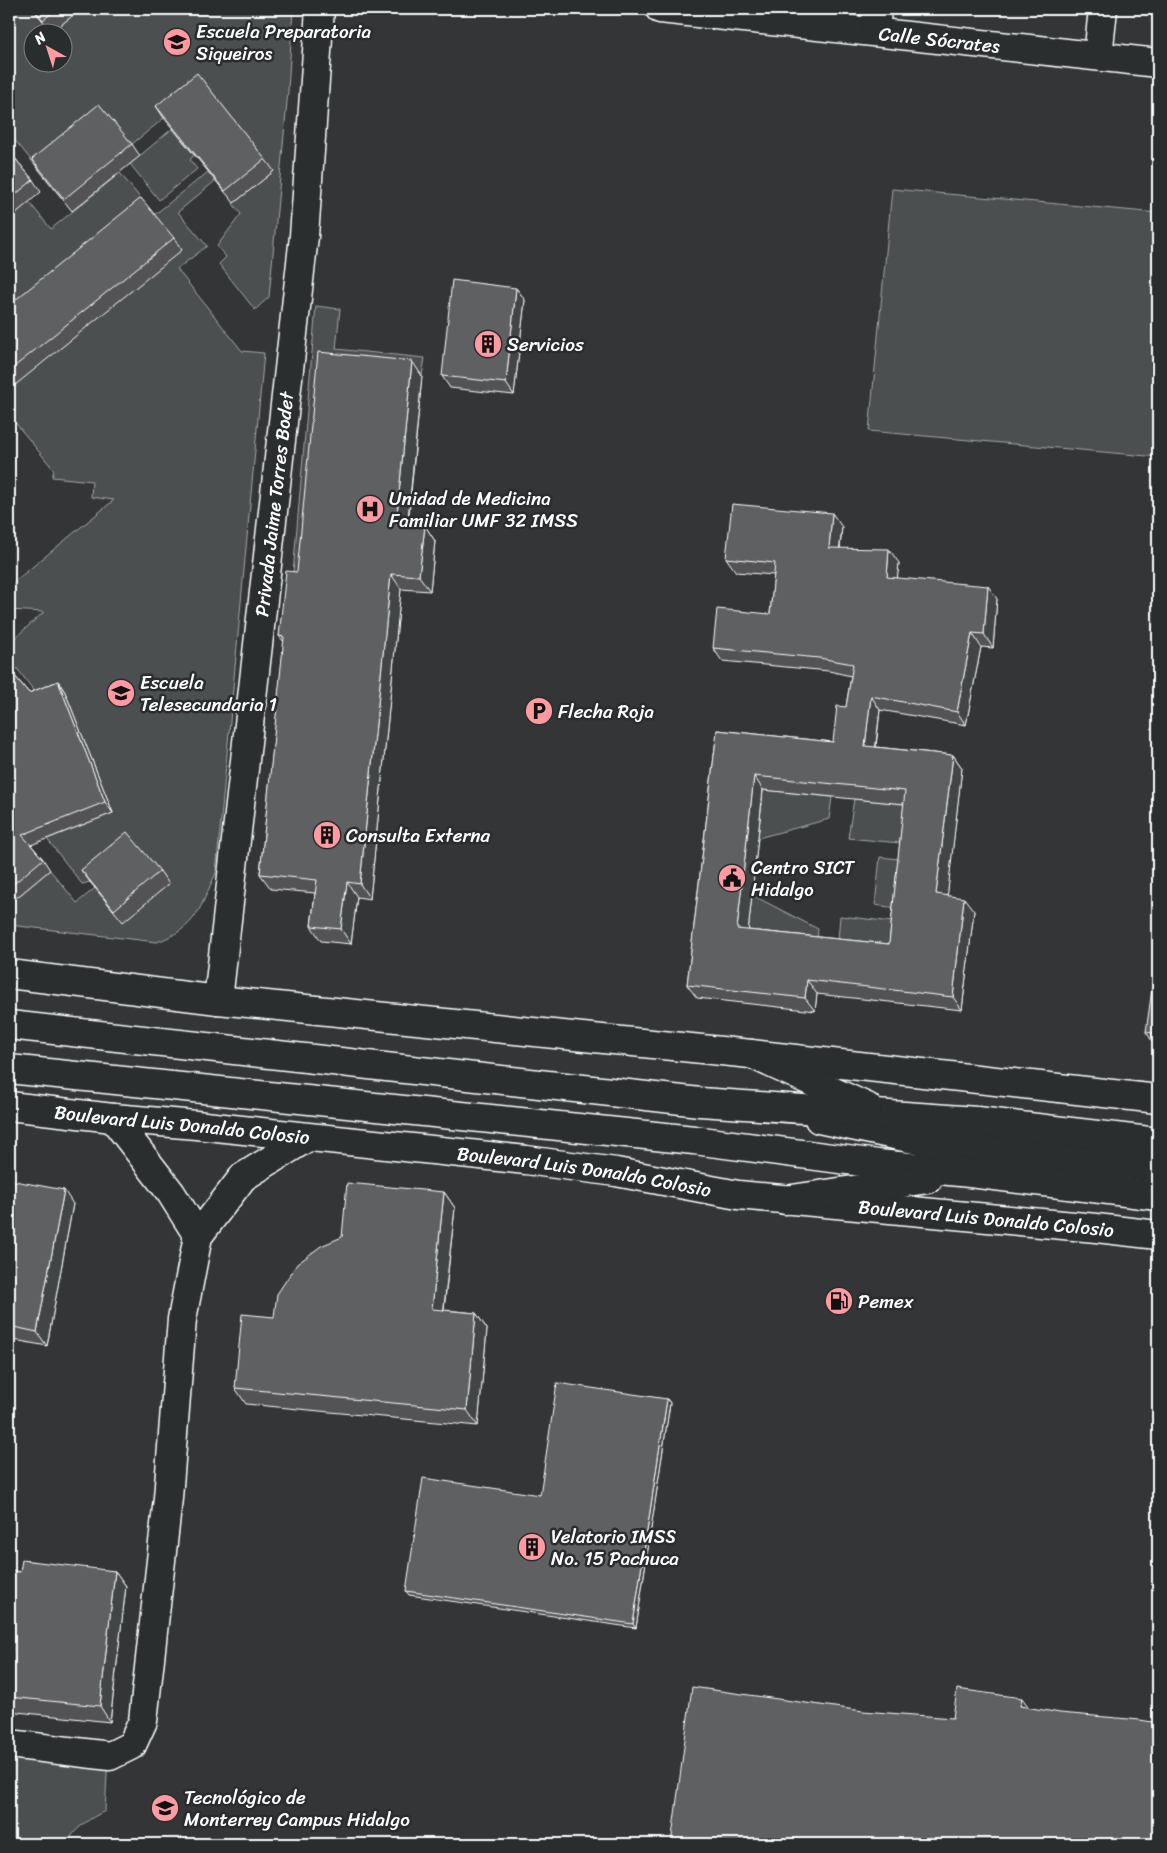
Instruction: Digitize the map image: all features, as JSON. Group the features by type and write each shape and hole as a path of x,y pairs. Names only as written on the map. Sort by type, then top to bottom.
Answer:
{"main road":[{"name":"Privada Jaime Torres Bodet","path":"218,1000 304,236 320,9"},
{"name":"Calle Sócrates","path":"660,9 876,21 1098,56 1158,63"},
{"path":"1098,56 1102,9"},
{"path":"9,974 218,1000 751,1054 1158,1099"},
{"path":"9,1025 700,1102 977,1121 1158,1142"},
{"path":"751,1054 884,1115"},
{"name":"Boulevard Luis Donaldo Colosio","path":"9,1068 694,1140 878,1164 970,1173 1158,1196"},
{"name":"Boulevard Luis Donaldo Colosio","path":"9,1106 526,1160 616,1172 738,1195 1158,1235"},
{"path":"761,1106 928,1142 1158,1168"},
{"path":"112,1118 171,1193 198,1236"},
{"path":"9,1744 110,1756 132,1745 142,1721 168,1498 182,1319 198,1236 243,1177 306,1138"},
{"path":"785,1200 970,1173"}],"shaded area":[{"path":"9,9 33,9 44,22 22,22 22,72 72,72 72,22 65,22 81,9 293,9 288,91 269,297 255,310 219,264 226,257 217,246 241,214 233,204 274,171 164,118 131,145 107,116 40,171 9,133"},
{"path":"173,128 194,155 190,160 197,169 159,200 130,164"},
{"name":"Escuela Telesecundaria 1","path":"208,172 215,181 178,212 207,246 177,269 242,351 264,353 216,873 201,907 189,923 171,936 157,942 9,925 9,904 50,870 77,903 95,888 90,882 82,884 47,839 113,813 42,701 9,658 9,643 44,612 9,610 9,586 114,500 91,497 92,481 52,477 54,470 9,415 9,390 154,215"},
{"path":"120,173 150,210 9,324 9,219 29,202 51,229"},
{"path":"892,189 1158,213 1158,457 869,431"},
{"path":"316,306 340,309 336,349 425,358 422,376 329,367 308,587 292,585"},
{"path":"763,790 832,797 829,819 758,838"},
{"path":"854,799 914,805 910,844 848,838"},
{"path":"880,857 908,860 903,909 875,905"},
{"path":"752,895 818,929 816,949 747,942"},
{"path":"840,916 902,923 898,958 837,951"},
{"path":"9,1750 108,1756 105,1811 83,1825 74,1833 67,1844 9,1844"}],"building":[{"path":"34,9 57,9 43,20"},
{"path":"197,73 265,159 225,191 156,106"},
{"path":"99,104 132,144 64,199 32,159"},
{"path":"9,151 33,180 9,200"},
{"path":"141,198 174,238 9,371 9,305"},
{"name":"Servicios","path":"452,280 516,288 506,383 442,376"},
{"path":"318,352 412,361 396,524 425,526 419,576 391,574 360,884 347,882 341,929 311,926 317,880 260,874 284,637 279,636 286,571 297,572"},
{"path":"732,504 832,513 829,548 889,549 887,577 988,586 984,634 972,633 957,712 871,696 865,746 953,755 936,894 964,898 953,997 807,980 805,998 687,985 717,730 833,742 837,706 846,707 853,664 819,658 713,648 717,609 770,614 775,563 726,558","holes":["754,776 905,791 889,944 737,929"]},
{"path":"9,669 29,693 58,681 105,802 22,835 43,859 9,888"},
{"path":"127,832 160,871 114,910 81,870"},
{"path":"1152,989 1158,990 1158,1034 1146,1032"},
{"path":"9,1180 64,1190 37,1332 9,1326"},
{"path":"347,1183 444,1192 432,1309 476,1313 467,1410 235,1388 242,1314 274,1317 277,1294 297,1264 321,1246 342,1237"},
{"name":"Velatorio IMSS No. 15 Pachuca","path":"557,1383 667,1399 633,1624 406,1591 423,1478 540,1495"},
{"path":"22,1560 115,1571 100,1706 9,1697 9,1672 13,1640 9,1643 9,1570 20,1572"},
{"path":"692,1687 863,1711 953,1718 957,1689 1022,1698 1020,1706 1060,1713 1158,1723 1158,1844 671,1844"}],"place":[{"name":"Escuela Preparatoria Siqueiros","path":"177,42"},
{"name":"Servicios","path":"488,344"},
{"name":"Unidad de Medicina Familiar UMF 32 IMSS","path":"370,509"},
{"name":"Escuela Telesecundaria 1","path":"121,693"},
{"name":"Flecha Roja","path":"539,711"},
{"name":"Consulta Externa","path":"327,835"},
{"name":"Centro SICT Hidalgo","path":"732,878"},
{"name":"Pemex","path":"839,1301"},
{"name":"Velatorio IMSS No. 15 Pachuca","path":"532,1547"},
{"name":"Tecnológico de Monterrey Campus Hidalgo","path":"165,1808"}]}
